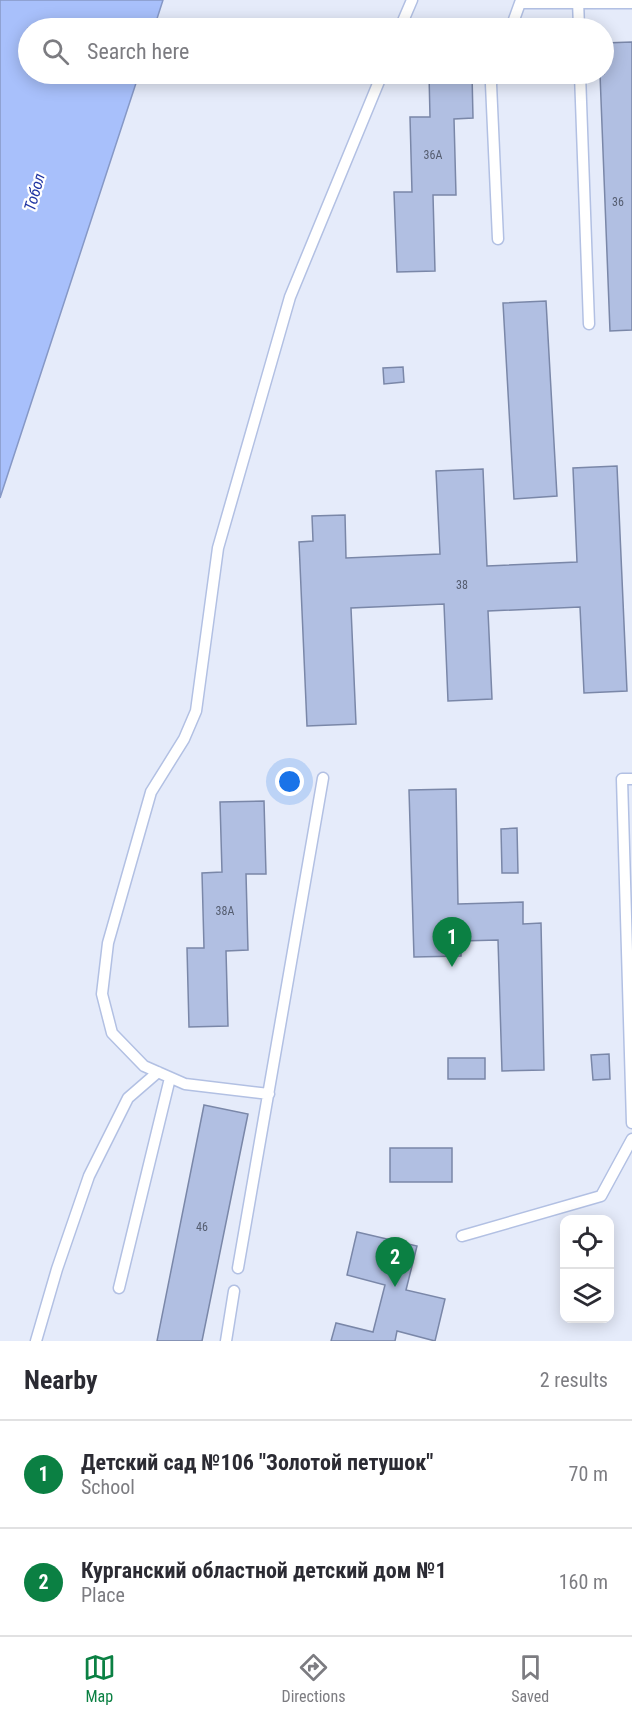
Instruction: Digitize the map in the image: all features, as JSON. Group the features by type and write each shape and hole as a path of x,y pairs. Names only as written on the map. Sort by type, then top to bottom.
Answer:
{"lane":[{"path":"404,18 412,0"},
{"path":"578,1 579,18"},
{"path":"514,18 520,2 632,3"},
{"path":"269,1094 185,1084 144,1066 112,1033 102,994 108,943 151,792 184,739 196,711 218,548 290,297 378,84"},
{"path":"491,84 498,239"},
{"path":"580,84 589,324"},
{"path":"238,1268 323,778"},
{"path":"632,779 622,779 632,1124"},
{"path":"36,1341 57,1269 89,1176 128,1098 158,1072"},
{"path":"119,1288 170,1078"},
{"path":"462,1236 601,1196 632,1139"},
{"path":"226,1341 234,1291"}],"water":[{"name":"Тобол","path":"0,0 163,0 157,18 18,18 18,84 136,84 0,498"}],"building":[{"path":"632,42 632,330 610,331 600,84 614,84 614,43"},
{"path":"429,84 472,84 473,118 454,119 456,195 433,195 435,271 397,272 394,192 412,192 410,117 430,117"},
{"path":"546,301 557,496 514,499 503,303"},
{"path":"403,367 404,382 384,384 383,368"},
{"path":"617,466 627,691 584,693 580,607 488,611 492,699 448,701 444,604 351,608 356,724 307,726 299,542 313,541 312,516 345,515 346,558 440,554 436,471 483,469 487,566 577,562 573,468"},
{"path":"456,789 458,904 523,902 523,924 541,923 544,1070 502,1071 498,940 461,941 461,956 414,957 409,790"},
{"path":"264,801 266,874 246,874 248,950 226,951 228,1026 189,1027 187,948 204,948 202,873 222,872 220,802"},
{"path":"517,828 518,873 502,873 501,829"},
{"path":"609,1054 610,1079 593,1080 591,1055"},
{"path":"448,1058 485,1058 485,1079 448,1079"},
{"path":"204,1105 248,1114 202,1341 157,1341"},
{"path":"390,1148 452,1148 452,1182 390,1182"},
{"path":"357,1232 417,1246 406,1290 445,1299 435,1341 397,1331 395,1341 331,1341 336,1323 373,1332 385,1285 347,1275"}],"place":[{"name":"Детский сад №106 \"Золотой петушок\"","path":"452,967"},
{"name":"Курганский областной детский дом №1","path":"395,1287"}]}
